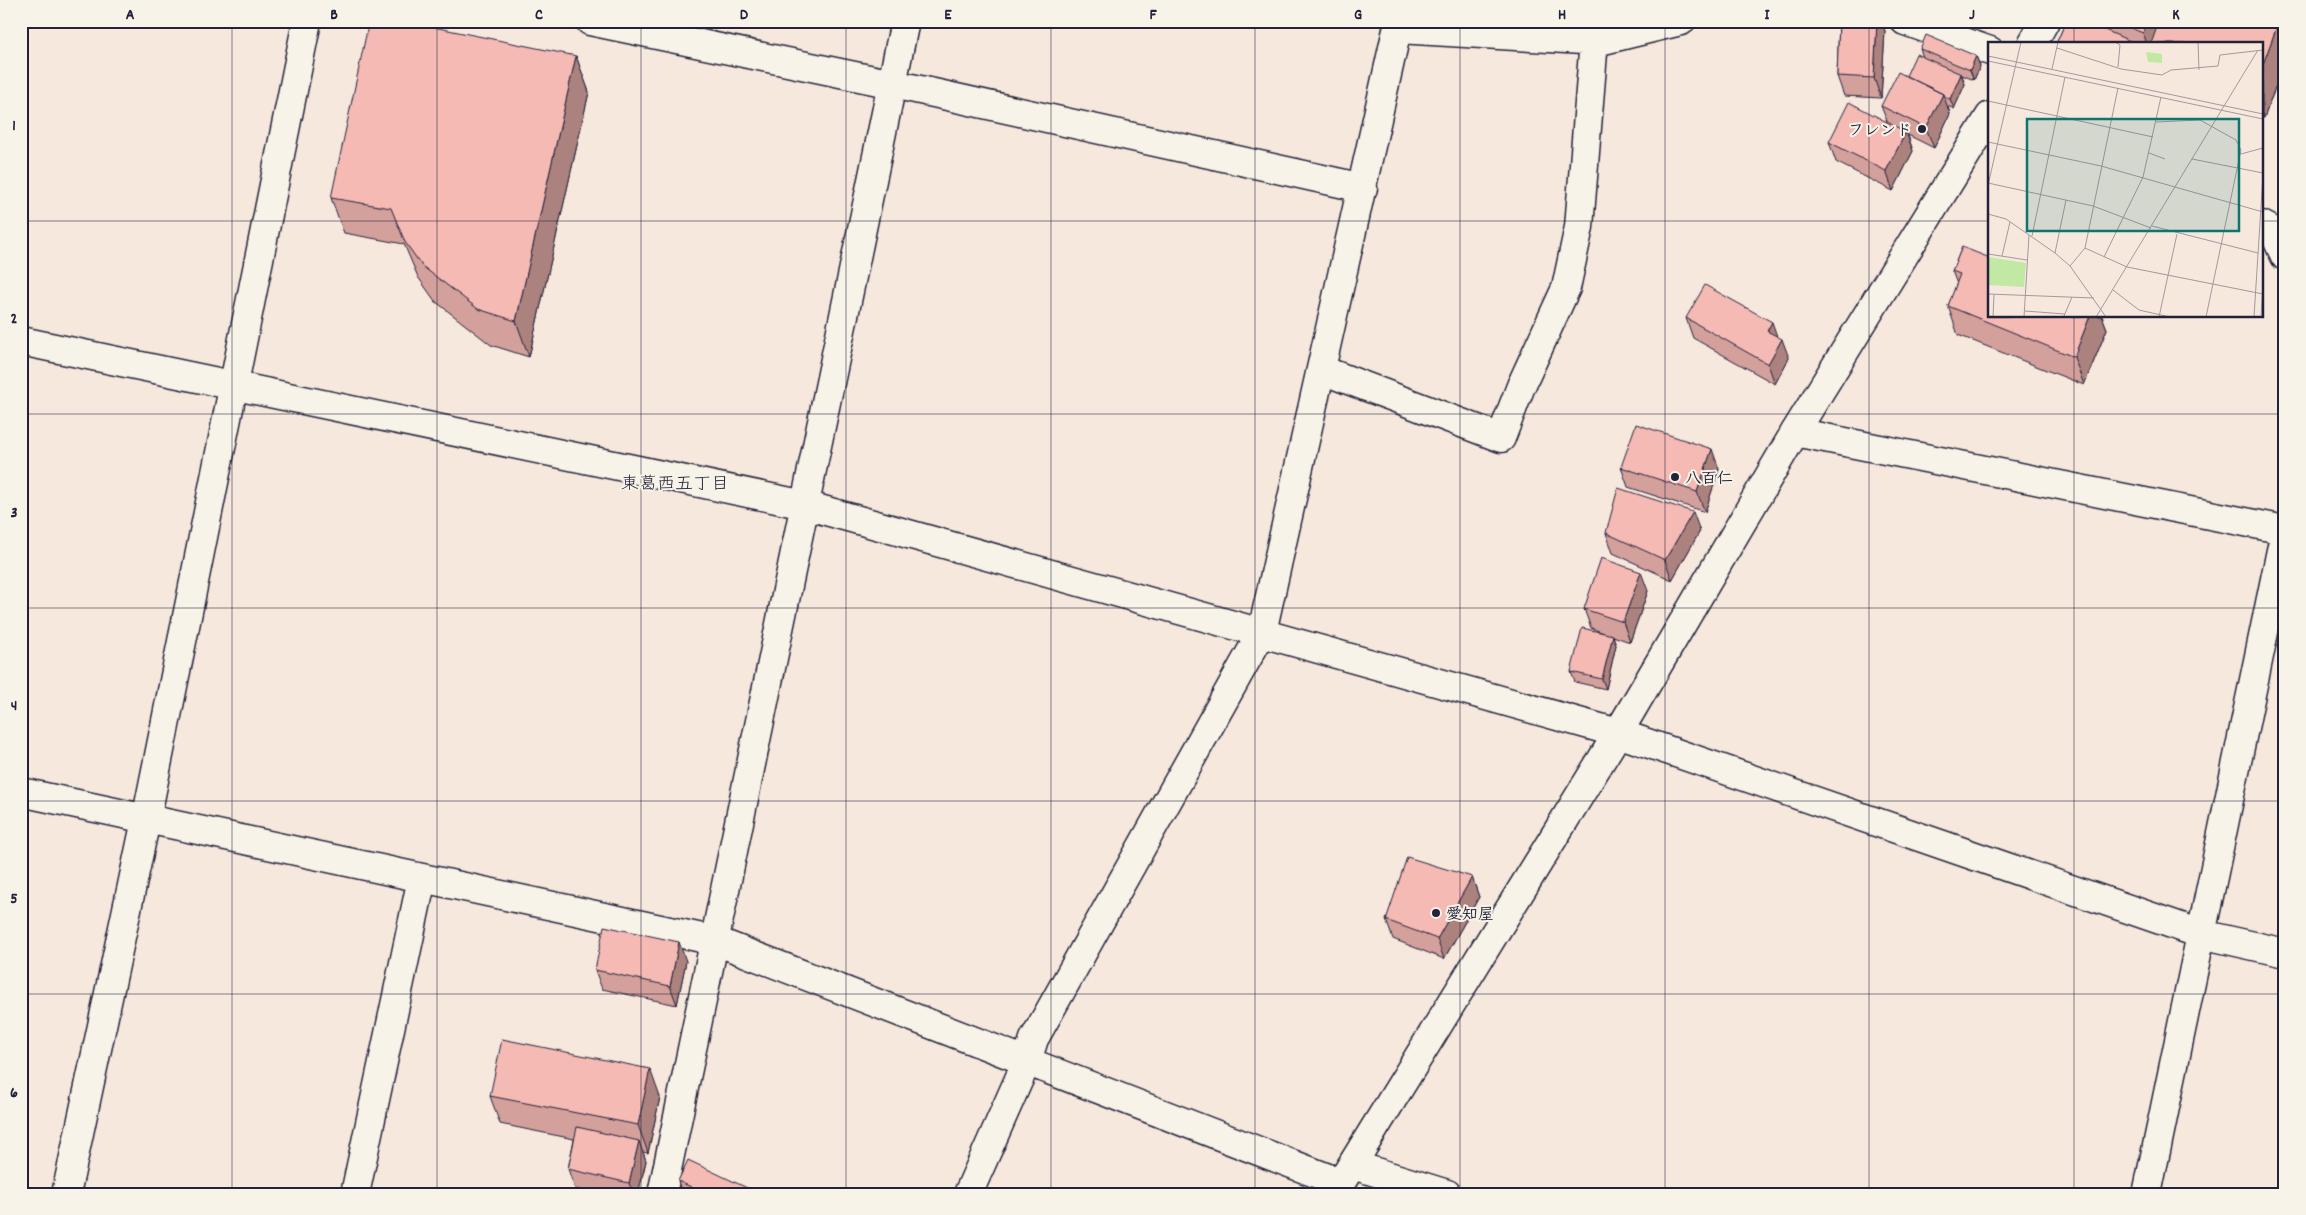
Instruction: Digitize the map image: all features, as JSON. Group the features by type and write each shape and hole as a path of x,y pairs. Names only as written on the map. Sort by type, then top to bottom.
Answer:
{"street":[{"path":"66,1194 146,820 306,21"},
{"path":"590,21 893,84 1363,188"},
{"path":"662,1194 716,941 905,21"},
{"path":"968,1194 1034,1039 1262,632 1398,25 1600,41 1682,21"},
{"path":"1905,21 1988,50"},
{"path":"2033,42 2045,21"},
{"path":"1322,370 1501,438 1521,386 1566,288 1579,227 1594,40"},
{"path":"1342,1181 1618,733 1795,432 1988,119"},
{"path":"2264,226 2272,231 2285,256"},
{"path":"21,340 805,505 1618,733 2202,934 2285,953"},
{"path":"1795,432 2285,530 2147,1194"},
{"path":"21,792 716,941 1342,1181 1447,1194"},
{"path":"355,1194 422,878"}],"building":[{"path":"369,21 404,21 576,56 516,321 478,309 422,266 405,242 391,208 331,198"},
{"path":"1839,21 1877,21 1874,78 1837,76"},
{"path":"2066,21 2084,21 2132,42 2057,42"},
{"path":"2113,21 2148,21 2143,33"},
{"path":"2159,21 2264,21 2277,26 2264,62 2264,42 2152,42"},
{"path":"1926,35 1976,56 1970,70 1920,49"},
{"path":"1916,54 1961,74 1950,99 1906,76"},
{"path":"1898,72 1943,94 1926,128 1881,106"},
{"path":"1849,102 1906,132 1886,171 1829,142"},
{"path":"1962,247 1988,257 1988,318 2089,318 2074,357 1948,306 1960,274 1952,271"},
{"path":"1705,285 1772,322 1767,331 1782,339 1768,364 1686,318"},
{"path":"1636,424 1712,449 1697,492 1621,467"},
{"path":"1618,488 1693,512 1665,560 1606,533"},
{"path":"1601,558 1641,572 1623,622 1584,609"},
{"path":"1582,628 1613,635 1602,679 1571,672"},
{"path":"1407,857 1472,877 1437,939 1386,920"},
{"path":"604,926 679,942 670,986 595,970"},
{"path":"502,1039 650,1069 638,1125 490,1096"},
{"path":"577,1127 639,1141 629,1183 568,1169"},
{"path":"688,1160 760,1194 688,1194 691,1187 678,1181"},
{"path":"1362,1189 1381,1194 1361,1194"}],"place":[{"name":"フレンド","path":"1922,129"},
{"name":"八百仁","path":"1675,477"},
{"name":"愛知屋","path":"1436,913"}],"district":[{"name":"東葛西五丁目","path":"675,483"}]}
